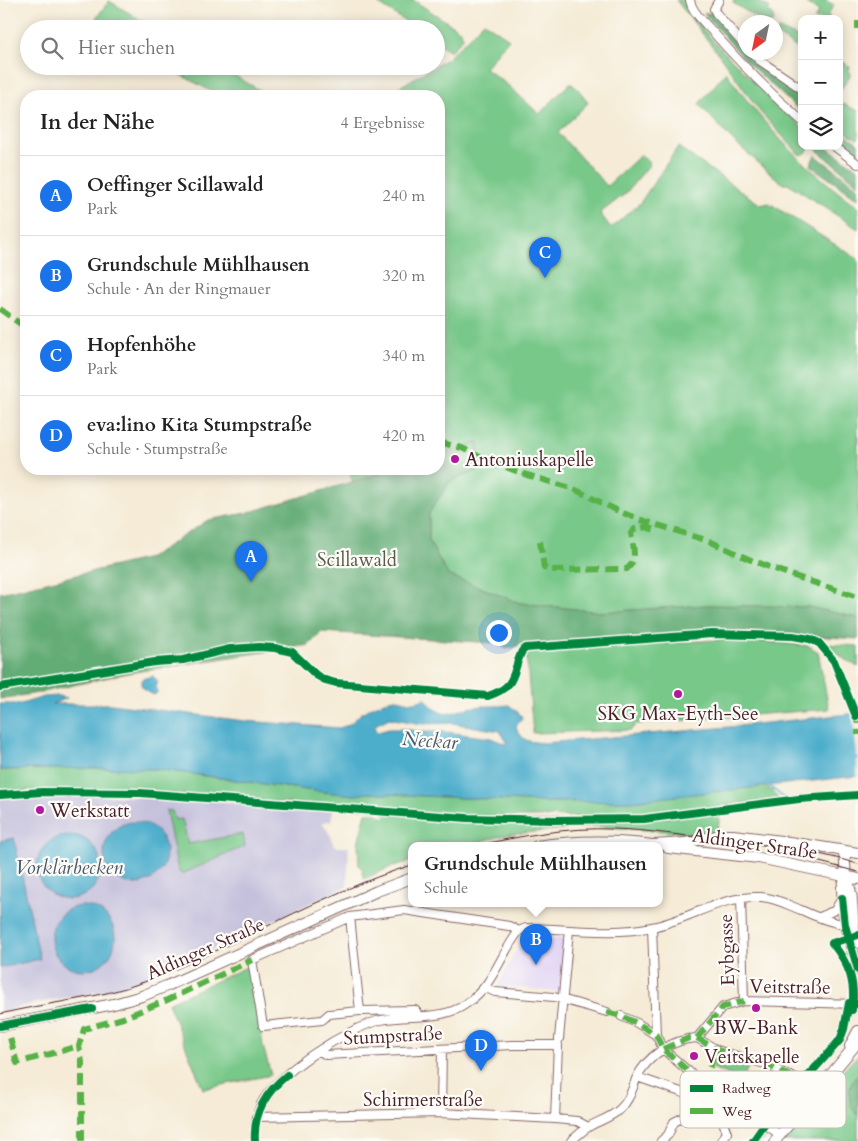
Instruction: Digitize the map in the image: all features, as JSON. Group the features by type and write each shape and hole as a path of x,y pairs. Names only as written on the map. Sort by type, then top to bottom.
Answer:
{"main road":[{"name":"Aldinger Straße","path":"663,845 685,843 720,835 733,835 858,853"},
{"name":"Aldinger Straße","path":"663,847 759,858 858,879"},
{"path":"844,851 846,876 842,888 842,898 858,970"},
{"path":"846,876 855,887 849,925 858,947"},
{"name":"Aldinger Straße","path":"2,1026 92,1009 142,996 377,891 408,879"},
{"path":"846,1056 858,1031"},
{"path":"833,1071 858,1042"},
{"path":"777,1138 785,1128"}],"street":[{"path":"690,0 698,16 736,59 798,117"},
{"path":"719,0 714,9 716,13 738,38"},
{"path":"759,60 798,86"},
{"path":"839,150 858,164"},
{"name":"Aldinger Straße","path":"360,1011 329,1014 322,1020 263,1026 252,960 350,918 404,910 509,926 519,931 526,928 613,931 652,928 726,901 763,897 782,902 819,917 849,925"},
{"name":"Eybgasse","path":"741,898 744,1000"},
{"path":"819,917 835,910 842,898"},
{"path":"350,918 360,1011 416,1010 420,1016"},
{"path":"652,928 656,1035 663,1049 688,1071"},
{"path":"555,1119 558,1042 569,930"},
{"path":"255,1141 256,1117 262,1103 280,1080 340,1036 363,1026 382,1020 441,1015 465,1005 486,988 519,931"},
{"path":"486,988 495,992 554,997 607,1012"},
{"name":"Veitstraße","path":"698,1038 723,1007 744,1000 858,1004"},
{"path":"813,1071 840,1040 849,1003"},
{"path":"621,1016 638,1023 656,1035"},
{"path":"571,1141 588,1127 618,1111 628,1100 637,1077 649,1059 663,1049 689,1038 698,1038 717,1050 765,1064 780,1071"},
{"name":"Stumpstraße","path":"320,1051 326,1055 558,1042"},
{"path":"441,1113 442,1049"},
{"path":"637,1077 680,1092"},
{"name":"Schirmerstraße","path":"256,1117 441,1113 577,1121 588,1127"},
{"path":"661,1141 668,1135 674,1122 680,1119"},
{"path":"722,1141 727,1133 726,1128"},
{"path":"753,1141 762,1128"},
{"path":"768,1128 777,1138"}],"shaded area":[{"path":"84,795 166,798 333,809 331,821 322,822 331,836 333,844 338,847 349,847 347,886 189,960 143,979 106,991 32,1004 0,1012 0,798"},
{"path":"530,937 566,938 560,992 498,986 519,945"}],"green space":[{"path":"373,0 413,0 444,20 403,20"},
{"path":"676,0 685,0 688,11 715,43 798,123 798,150 808,150 806,153 800,155 761,113"},
{"path":"734,0 756,0 770,8 768,12 773,15 753,15 733,3"},
{"path":"807,0 825,0 834,5 828,15 816,15 819,11 806,3"},
{"path":"109,1 141,20 95,20"},
{"path":"704,13 713,13 738,41 738,52"},
{"path":"445,21 461,31 463,38 451,51 445,47"},
{"path":"484,22 509,39 485,68 510,87 539,114 570,83 578,89 588,103 558,133 607,186 641,155 650,164 625,194 600,213 611,228 640,203 678,147 761,205 769,203 858,259 858,618 809,607 707,605 601,612 520,603 448,575 429,541 429,513 450,481 478,471 479,442 445,453 445,90 394,90 420,75 445,75 445,60"},
{"path":"783,31 798,37 798,49 783,39"},
{"path":"745,60 757,60 798,96 798,109"},
{"path":"843,63 850,67 850,76 843,86"},
{"path":"726,72 740,92 786,145 820,177 858,207 858,229 789,184 783,184 732,140 699,104"},
{"path":"181,75 234,75 260,90 209,90"},
{"path":"843,104 858,111 858,139 843,130"},
{"path":"843,133 858,143 858,158 843,147"},
{"path":"817,150 831,150 858,169 858,184"},
{"path":"815,155 858,187 858,199 811,166"},
{"name":"Scillawald","path":"479,442 478,471 450,481 429,513 429,541 448,575 520,603 601,612 707,605 809,607 858,618 858,639 738,631 521,645 507,649 493,643 322,632 309,645 127,673 38,693 0,699 0,593 149,558 208,520 246,513 376,475 445,475 445,453"},
{"path":"351,475 378,475 353,483"},
{"name":"SKG Max-Eyth-See","path":"734,639 809,646 818,652 829,709 636,724 631,730 533,733 526,651"},
{"path":"826,644 858,646 858,667 843,658"},
{"path":"155,769 356,795 367,793 543,802 631,801 763,786 770,789 779,800 723,805 714,809 638,816 516,817 471,816 121,791 39,790 0,793 0,770"},
{"path":"166,810 172,811 175,820 182,819 188,844 243,834 245,846 182,874 178,871"},
{"path":"720,810 718,831 710,835 593,826 505,835 478,842 408,842 408,862 393,866 364,879 362,868 359,866 358,843 366,813 376,813 383,818 387,814 382,812 468,820 559,822 644,820"},
{"path":"251,965 263,1046 271,1075 203,1089 168,1003"},
{"path":"718,1053 750,1063 746,1071 720,1071 712,1068"},
{"path":"858,1055 858,1141 781,1141 792,1128 846,1128 846,1071 843,1071"},
{"path":"858,1074 858,1115 854,1111 849,1094 851,1083"}],"water":[{"path":"153,676 158,681 156,686 158,692 154,695 141,686 142,679"},
{"name":"Neckar","path":"59,696 67,698 52,704 111,704 245,721 339,728 350,724 368,709 393,699 414,702 425,698 437,711 443,713 453,713 474,707 509,705 521,715 522,719 518,722 516,728 522,736 530,741 544,743 729,727 858,713 858,776 631,801 543,802 367,793 356,795 155,769 0,770 0,704 21,704 44,697","holes":["389,718 422,724 452,723 500,731 507,742 506,744 491,738 446,732 422,732 405,729 389,729 378,732 375,730 375,725"]},
{"path":"129,822 141,822 157,831 164,841 166,853 164,865 157,875 141,884 129,884 118,879 109,870 104,859 104,847 109,836 118,827"},
{"name":"Vorklärbecken","path":"69,835 87,841 95,849 101,867 95,885 87,893 69,899 51,893 43,885 37,867 43,849 51,841"},
{"path":"14,838 40,959 0,968 0,841"},
{"name":"Vorklärbecken","path":"83,906 101,912 109,920 115,938 109,956 101,964 83,970 65,964 57,956 51,938 57,920 65,912"}],"pier":[{"path":"858,710 857,779 857,753 852,711"}],"waterway":[{"path":"768,785 785,799"},
{"path":"761,1141 766,1132"}],"tram line":[{"path":"495,842 579,829 627,830 667,833 789,849 824,855 858,864"},
{"path":"816,861 858,872"},
{"path":"0,1014 91,996 144,982 344,891 408,866"}],"marked path":[{"path":"858,21 858,29"},
{"path":"0,309 20,324"},
{"path":"445,444 462,448 482,458 527,475 574,489 638,519 709,541 751,560 858,597"},
{"path":"540,541 544,568 548,570 627,569 634,557 631,533 635,529 646,527 655,530"},
{"path":"857,712 858,735"},
{"path":"82,1141 82,1062 79,1046 84,1029 123,1018 165,1001 252,960"},
{"path":"663,1049 689,1038 697,1038 723,1007 744,1001"},
{"path":"607,1012 637,1023 656,1035 663,1049 688,1071"},
{"path":"10,1038 17,1063 79,1046"},
{"path":"697,1038 717,1050 765,1064 780,1071"},
{"path":"708,1071 717,1050"}],"cycle path":[{"path":"0,687 155,662 183,660 230,649 259,647 292,652 316,675 336,683 488,696 498,692 509,683 522,651 526,648 712,634 793,636 810,639 819,643 834,661 856,716"},
{"path":"0,795 42,792 140,793 467,818 554,820 644,819 799,799 858,795"},
{"path":"842,898 845,925 858,970"},
{"path":"852,1010 853,991 850,974 843,958 832,943 858,935"},
{"path":"812,1071 840,1040 849,1003 858,1004"},
{"path":"0,1026 92,1009"},
{"path":"255,1141 256,1122 262,1104 287,1075"},
{"path":"753,1141 762,1128"}],"place":[{"name":"Hopfenhöhe","path":"545,278"},
{"name":"Antoniuskapelle","path":"455,459"},
{"name":"Oeffinger Scillawald","path":"251,582"},
{"name":"SKG Max-Eyth-See","path":"678,694"},
{"name":"Werkstatt","path":"40,810"},
{"name":"Grundschule Mühlhausen","path":"536,965"},
{"name":"BW-Bank","path":"756,1008"},
{"name":"Veitskapelle","path":"694,1056"},
{"name":"eva:lino Kita Stumpstraße","path":"481,1071"}]}
